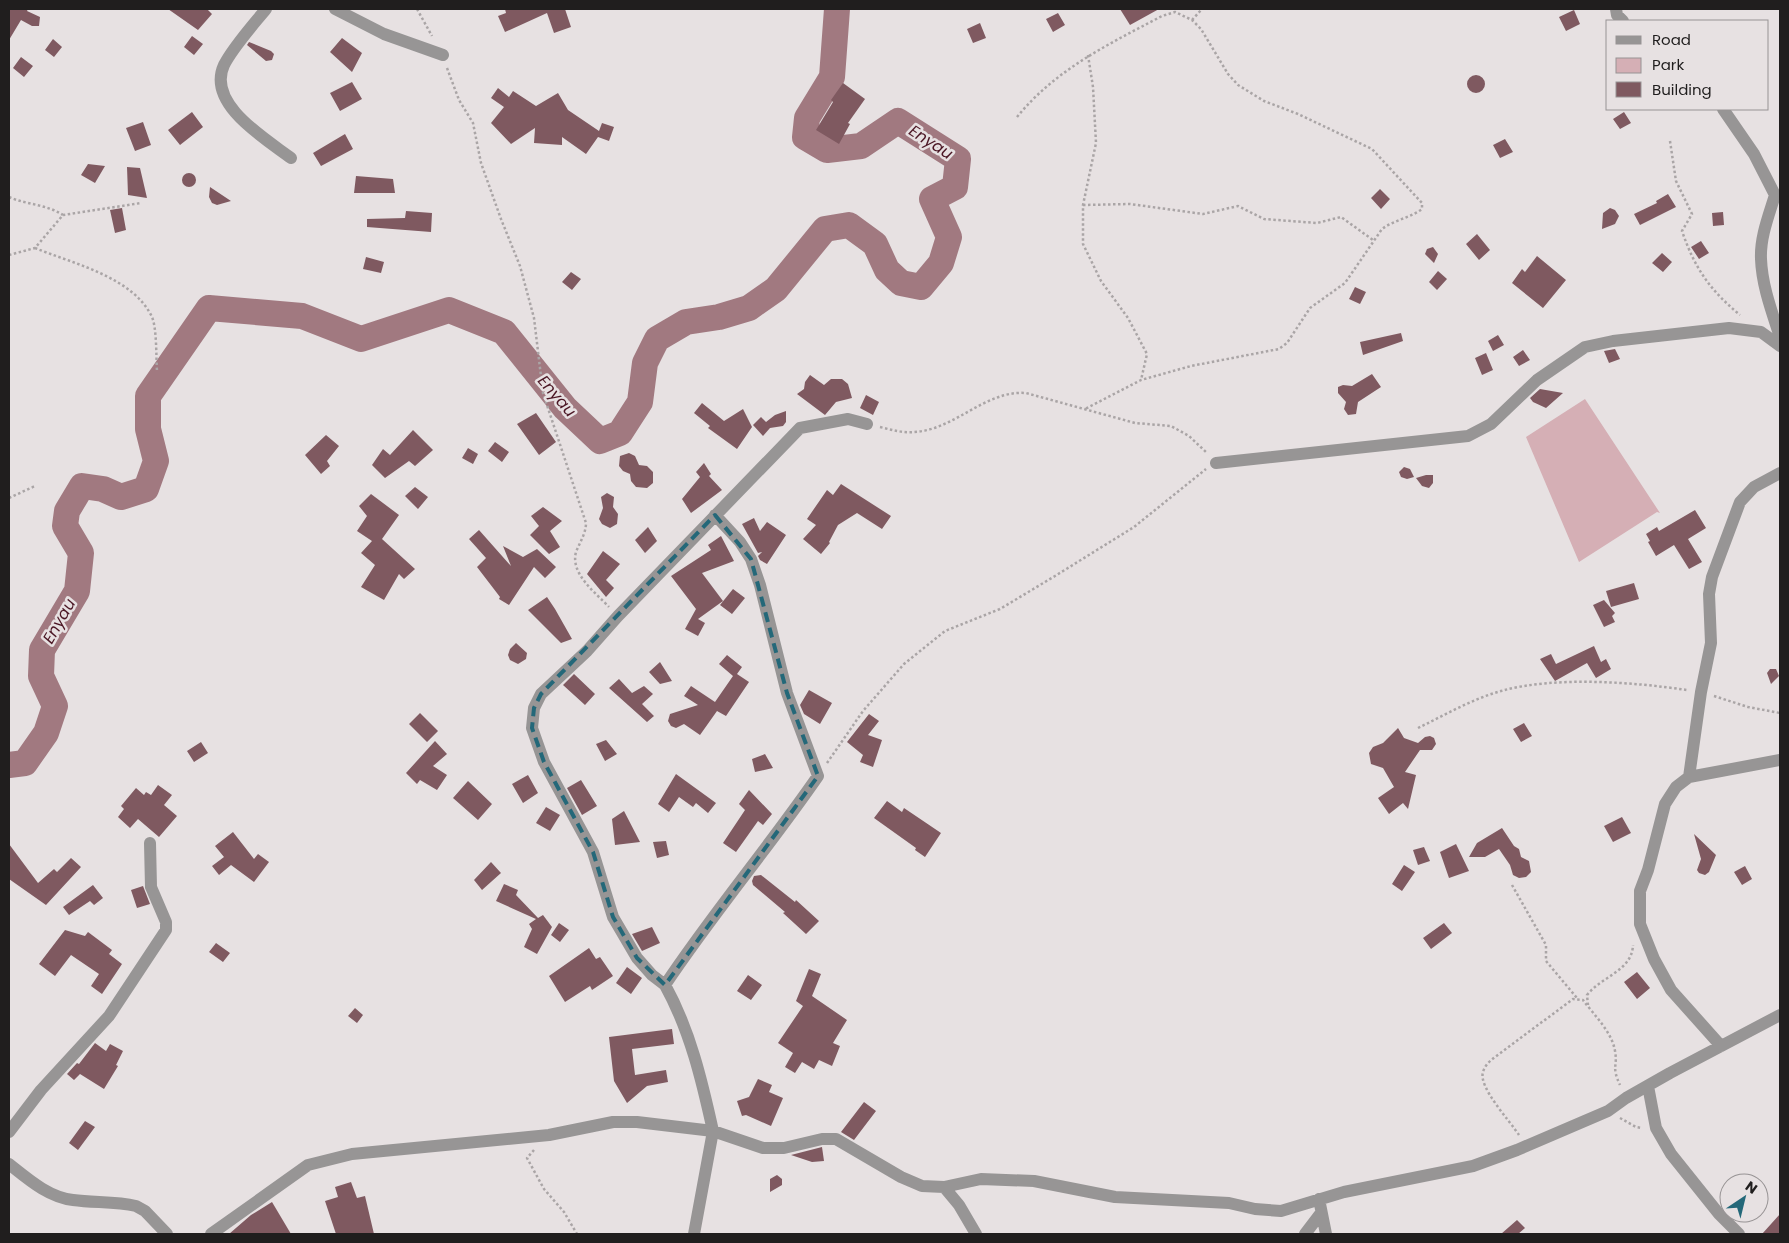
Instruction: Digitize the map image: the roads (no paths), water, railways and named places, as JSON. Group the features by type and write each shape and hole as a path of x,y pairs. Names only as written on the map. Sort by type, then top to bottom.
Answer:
{"street":[{"path":"266,9 224,66 220,82 223,96 247,125 291,158"},
{"path":"335,9 384,34 443,55"},
{"path":"1616,9 1617,16 1622,20"},
{"path":"1724,110 1754,154 1775,195 1764,228 1761,258 1769,303 1780,337"},
{"path":"1216,463 1468,436 1491,424 1537,380 1585,347 1613,341 1729,328 1761,332 1780,346"},
{"path":"694,1234 713,1131 691,1047 680,1011 665,984 652,975 637,958 613,917 593,852 544,762 532,728 534,708 541,694 587,651 618,616 715,515 731,502 800,428 848,419 867,424"},
{"path":"1689,777 1701,692 1711,643 1710,594 1712,577 1732,520 1746,494 1780,473"},
{"path":"665,984 688,950 732,894 818,776 787,693 760,585 751,560 740,542 715,515"},
{"path":"1721,1046 1671,990 1648,946 1638,916 1640,891 1648,870 1665,804 1676,787 1689,777 1780,760"},
{"path":"9,1132 41,1090 109,1016 166,930 166,922 151,887 150,843"},
{"path":"211,1234 298,1172 316,1162 352,1154 549,1135 613,1122 637,1122 713,1131 763,1148 784,1148 822,1138 836,1139 922,1186 944,1187 981,1179 1034,1181 1115,1196 1229,1203 1255,1209 1281,1211 1344,1192 1473,1166 1527,1145 1608,1111 1626,1098 1780,1016"},
{"path":"1648,1086 1656,1128 1676,1162 1738,1234"},
{"path":"9,1164 40,1188 55,1195 72,1200 136,1206 145,1211 167,1234"},
{"path":"944,1187 959,1204 976,1234"},
{"path":"1319,1199 1326,1234"},
{"path":"1305,1234 1321,1213"}],"waterway":[{"name":"Enyau","path":"9,765 25,763 46,733 55,706 41,676 42,650 77,591 81,553 65,526 67,511 82,486 103,489 121,497 146,489 156,461 148,429 148,396 209,308 302,316 361,339 449,310 504,332 565,408 600,441 620,433 640,402 645,363 657,339 686,322 719,317 749,308 776,289 825,229 849,225 875,244 887,270 901,283 921,287 941,263 949,237 932,199 955,187 958,159 898,121 861,146 827,150 805,137 807,118 832,77 837,9"}]}
